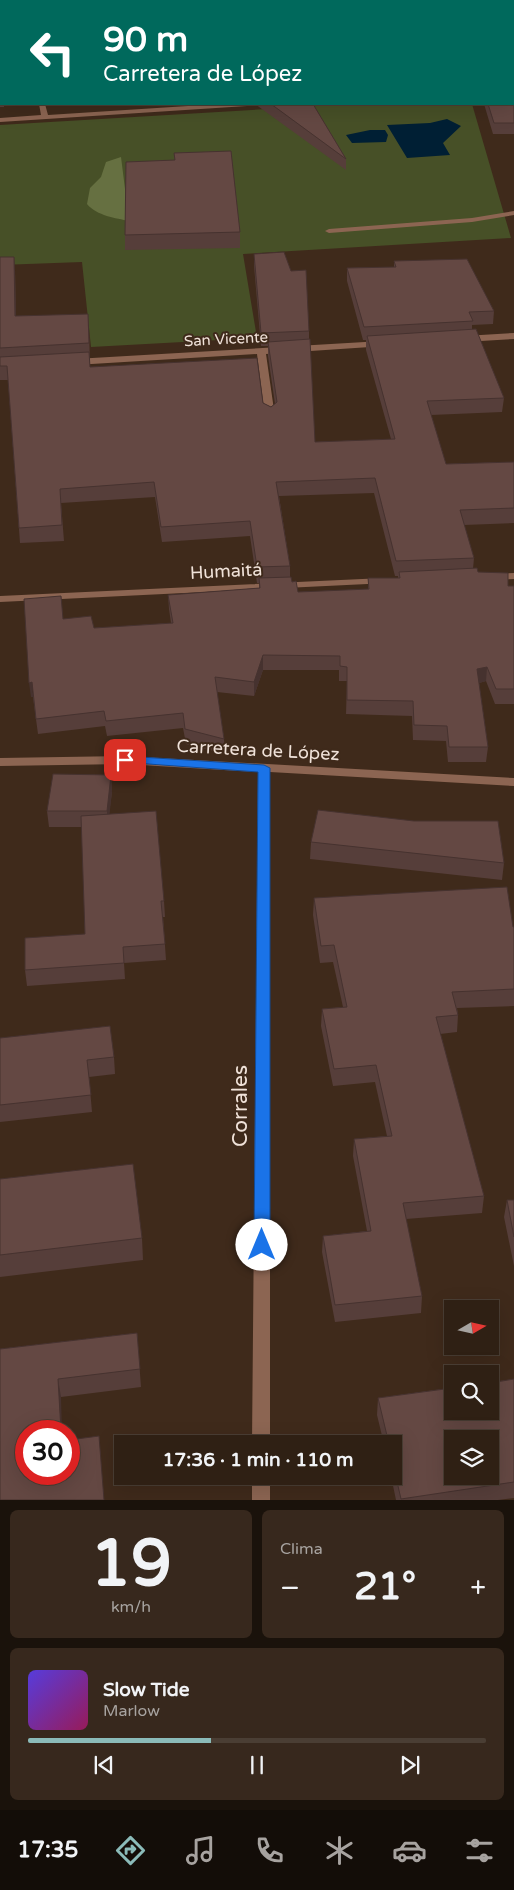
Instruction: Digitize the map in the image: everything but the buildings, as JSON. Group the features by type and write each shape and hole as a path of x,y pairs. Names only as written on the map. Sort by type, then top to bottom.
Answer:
{"street":[{"path":"42,105 45,117"},
{"path":"0,120 231,105"},
{"path":"329,231 472,220 514,213"},
{"path":"456,340 514,336"},
{"name":"San Vicente","path":"68,363 387,344"},
{"path":"261,351 270,417"},
{"path":"479,577 514,576"},
{"name":"Humaitá","path":"0,599 400,581"},
{"name":"Carretera de López","path":"0,762 125,760 514,782"},
{"name":"Corrales","path":"261,1435 264,768"},
{"path":"261,1485 261,1500"}],"green space":[{"path":"333,105 472,105 511,238 243,254 257,338 91,347 82,262 0,265 0,125"},
{"path":"121,157 129,221 101,214 87,204 90,188 101,177 106,162"}],"water":[{"path":"447,119 461,126 443,143 450,155 407,158 387,125 430,123"},
{"path":"370,130 385,130 388,135 386,142 352,143 346,135"}],"route":[{"path":"125,760 264,768 262,1245"}]}
